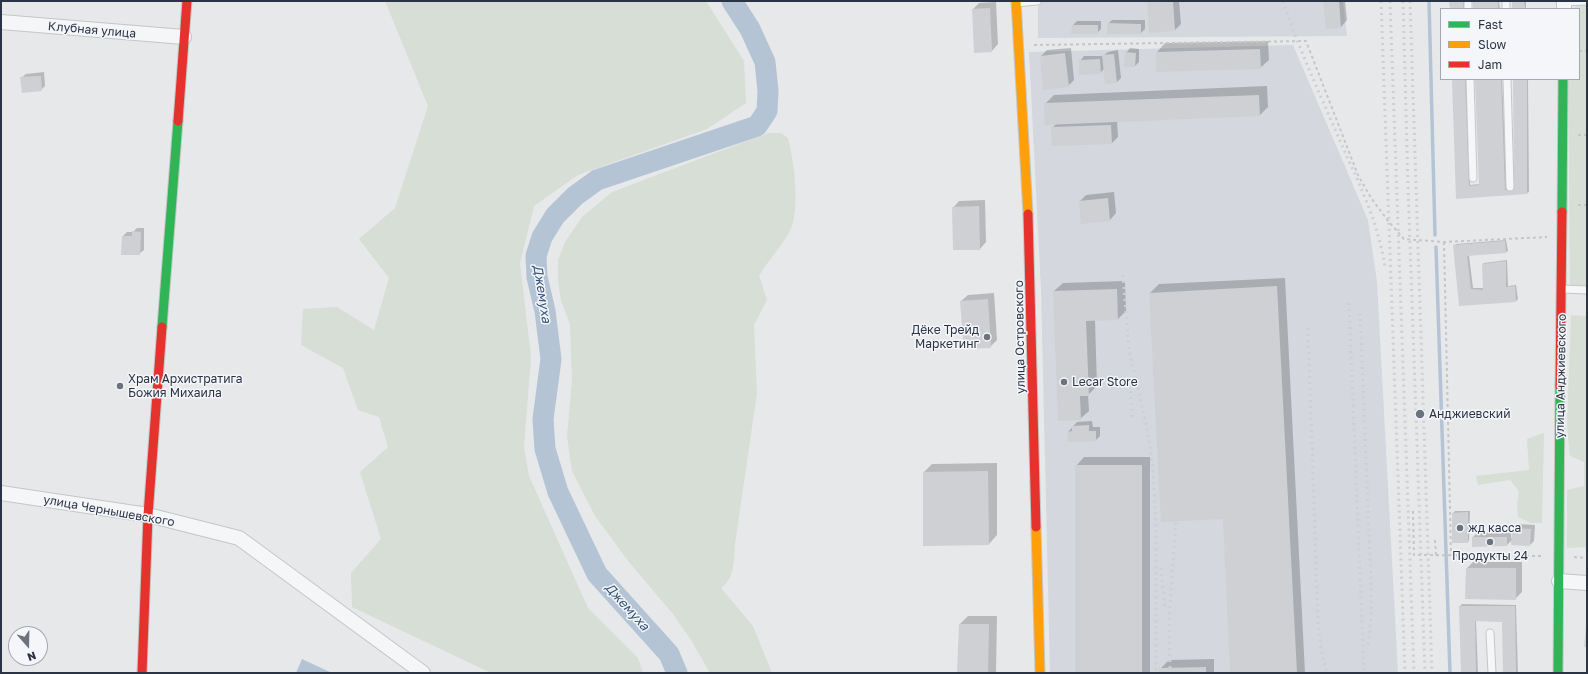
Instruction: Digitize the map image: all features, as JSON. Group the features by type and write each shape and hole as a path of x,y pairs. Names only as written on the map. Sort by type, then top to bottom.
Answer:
{"street":[{"path":"142,673 148,515 187,1"},
{"name":"улица Островского","path":"1016,2 1028,200 1040,673"},
{"name":"Клубная улица","path":"1,22 184,37"},
{"name":"улица Анджиевского","path":"1558,673 1563,80"},
{"name":"улица Чернышевского","path":"1,493 148,515 239,538 423,673"},
{"path":"1559,581 1587,583"}],"lane":[{"path":"1016,2 1037,1"},
{"path":"1564,4 1587,1"},
{"path":"1470,80 1473,178"},
{"path":"1508,80 1510,187"},
{"path":"1562,290 1587,290"},
{"path":"1490,633 1492,673"}],"path":[{"path":"1018,46 1306,41 1358,175 1371,198 1389,222 1404,238 1444,242 1562,236"},
{"path":"1444,242 1451,555"},
{"path":"1413,511 1414,554 1559,556 1587,558"},
{"path":"1435,540 1436,555"}],"shaded area":[{"path":"385,1 706,1 744,61 746,103 707,129 578,175 534,206 520,263 531,357 524,447 529,476 588,608 638,658 643,673 491,673 352,607 351,573 381,539 360,472 388,447 379,417 358,410 343,368 301,345 303,309 337,307 374,330 389,278 359,239 395,208 428,106"},
{"path":"1038,1 1343,1 1347,36 1038,38"},
{"path":"1580,5 1587,5 1587,290 1570,289 1568,80 1580,80 1580,8 1573,8"},
{"path":"1293,45 1368,220 1377,282 1398,673 1050,673 1041,290 1029,52"},
{"path":"768,133 781,133 788,138 794,173 796,200 795,212 793,224 789,233 759,276 767,300 754,325 757,393 735,544 733,568 726,584 721,588 753,626 772,673 710,673 691,640 673,614 629,562 595,516 572,471 567,436 572,380 570,324 561,301 558,281 558,260 565,242 582,217 612,192"},
{"path":"1571,315 1587,316 1587,547 1567,548 1567,490 1584,486 1584,462 1570,456 1567,426"},
{"path":"1544,433 1542,523 1531,523 1518,517 1517,506 1519,491 1510,480 1478,485 1476,476 1529,470 1527,439"}],"water":[{"path":"302,659 332,673 296,673"}],"building":[{"path":"1147,1 1173,1 1175,31 1149,33"},
{"path":"1323,1 1339,1 1341,28 1326,29"},
{"path":"1449,1 1463,1 1463,8 1450,8"},
{"path":"1473,1 1498,1 1498,8 1473,8"},
{"path":"1512,1 1524,1 1525,8 1512,8"},
{"path":"990,8 992,52 974,53 972,9"},
{"path":"1107,23 1141,24 1141,34 1107,34"},
{"path":"1072,25 1098,25 1098,34 1071,34"},
{"path":"1260,49 1261,69 1156,72 1156,52"},
{"path":"1125,52 1136,53 1135,67 1124,67"},
{"path":"1065,53 1069,87 1043,90 1040,56"},
{"path":"1114,54 1117,83 1105,84 1102,55"},
{"path":"1100,59 1101,74 1079,75 1079,60"},
{"path":"41,76 42,91 22,93 20,77"},
{"path":"1452,80 1465,80 1469,186 1479,185 1475,80 1501,80 1505,190 1514,189 1513,80 1527,80 1527,194 1456,199"},
{"path":"1259,95 1260,116 1045,125 1044,103"},
{"path":"1111,125 1112,144 1052,146 1051,127"},
{"path":"1108,198 1110,221 1081,224 1079,201"},
{"path":"979,206 980,250 953,250 952,207"},
{"path":"132,231 141,232 140,255 121,255 122,236 132,236"},
{"path":"1505,241 1506,253 1467,256 1471,289 1483,290 1482,264 1506,261 1506,287 1515,286 1516,302 1459,306 1453,245"},
{"path":"1277,286 1297,673 1230,673 1223,519 1161,522 1149,293"},
{"path":"1117,289 1118,320 1086,321 1089,396 1080,396 1081,420 1058,421 1053,291"},
{"path":"988,299 991,348 964,349 960,301"},
{"path":"1089,425 1089,431 1096,431 1096,441 1068,442 1067,432 1072,431 1072,426"},
{"path":"1075,465 1142,465 1142,673 1075,673"},
{"path":"988,471 989,545 923,546 923,472"},
{"name":"жд касса","path":"1468,512 1468,543 1452,543 1452,513"},
{"path":"1512,528 1531,529 1530,546 1511,545"},
{"name":"Продукты 24","path":"1472,537 1507,537 1507,546 1472,547"},
{"path":"1466,568 1516,568 1516,600 1465,599"},
{"path":"1459,606 1515,606 1516,673 1503,673 1502,622 1475,621 1476,673 1461,673"},
{"path":"959,624 989,624 988,673 957,673"},
{"path":"1586,628 1587,647 1584,647"},
{"path":"1206,667 1206,673 1159,673 1159,668"}],"waterway":[{"name":"Джемуха","path":"677,673 669,654 597,574 558,492 545,449 543,419 551,359 545,311 537,277 536,256 542,237 555,216 575,196 597,180 757,126 767,111 768,91 765,62 750,29 732,1"},
{"path":"1429,1 1435,235"},
{"path":"1436,247 1450,673"}],"railway":[{"path":"1283,1 1304,58 1369,207 1385,267"},
{"path":"1381,1 1405,673"},
{"path":"1390,1 1414,673"},
{"path":"1403,1 1425,673"},
{"path":"1410,1 1432,673"},
{"path":"1123,275 1129,349 1149,438 1153,471 1156,524 1156,673"},
{"path":"1349,303 1364,673"},
{"path":"1360,313 1371,582 1371,617 1368,649"},
{"path":"1308,328 1318,623 1322,655 1327,673"},
{"path":"1130,379 1132,418"},
{"path":"1170,668 1169,619 1176,521"},
{"path":"1161,568 1165,608"}],"traffic: fast":[{"path":"1562,212 1563,80"},
{"path":"162,327 178,121"},
{"path":"1558,673 1560,386"}],"traffic: slow":[{"path":"1016,1 1028,214"},
{"path":"1036,527 1040,673"}],"traffic: jam":[{"path":"178,121 187,1"},
{"path":"1560,386 1562,212"},
{"path":"1028,214 1036,527"},
{"path":"142,673 148,515 162,327"}],"place":[{"name":"Дёке Трейд Маркетинг","path":"987,337"},
{"name":"Lecar Store","path":"1064,382"},
{"name":"Храм Архистратига Божия Михаила","path":"120,386"},
{"name":"Анджиевский","path":"1420,414"},
{"name":"жд касса","path":"1460,528"},
{"name":"Продукты 24","path":"1490,542"}]}
